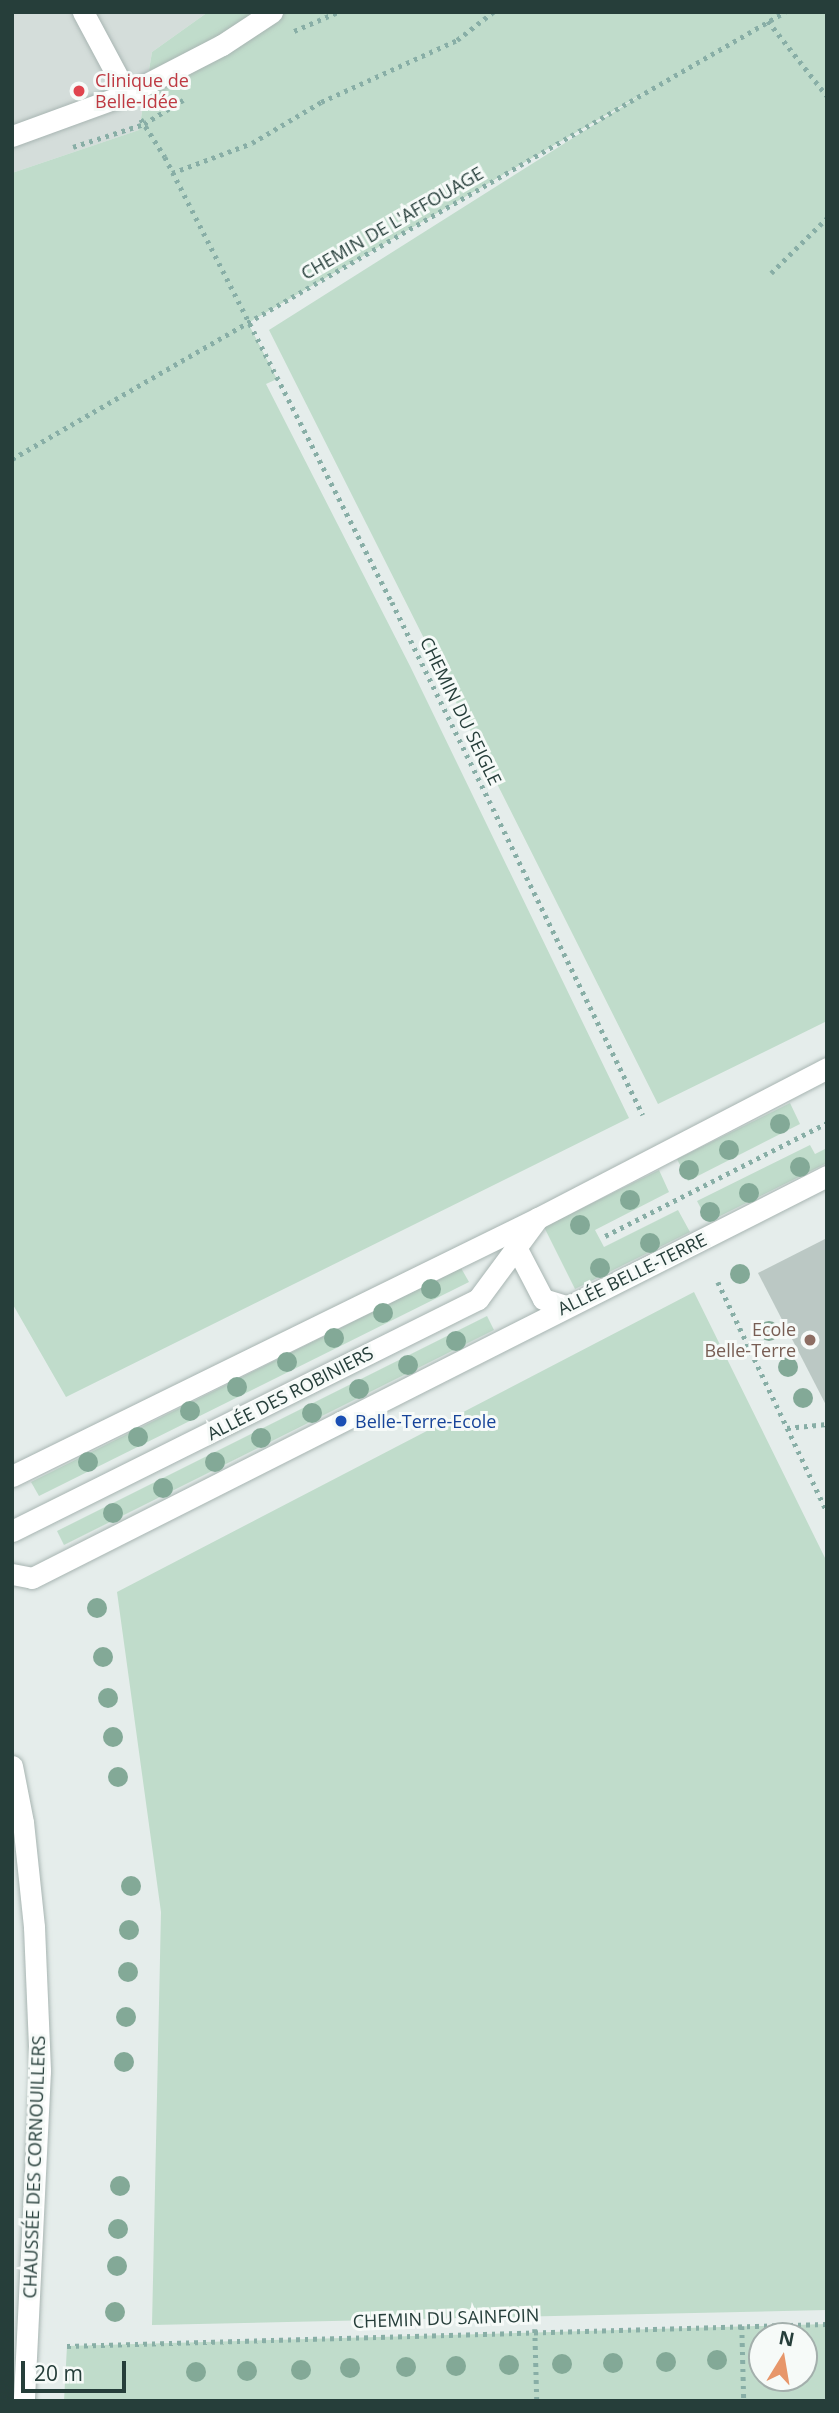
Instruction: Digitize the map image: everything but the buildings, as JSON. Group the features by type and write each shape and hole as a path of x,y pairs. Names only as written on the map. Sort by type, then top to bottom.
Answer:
{"street":[{"path":"83,12 127,94"},
{"path":"12,136 127,94 222,46 272,13"},
{"path":"12,1476 538,1218 827,1068"},
{"name":"ALLÉE BELLE-TERRE","path":"12,1574 32,1578 827,1176"},
{"name":"ALLÉE DES ROBINIERS","path":"12,1531 478,1299 538,1218"},
{"path":"517,1249 543,1299 566,1306"},
{"name":"CHAUSSÉE DES CORNOUILLERS","path":"12,1766 23,1822 34,1927 40,2071 24,2401"}],"path":[{"path":"272,13 294,31 338,12"},
{"path":"172,173 252,143 321,103 457,40 493,12"},
{"name":"CHEMIN DE L'AFFOUAGE","path":"12,458 785,12"},
{"path":"768,21 827,96"},
{"name":"CHEMIN DU SEIGLE","path":"127,94 172,173 393,602 643,1115"},
{"path":"771,273 827,218"},
{"path":"605,1236 827,1123"},
{"path":"718,1282 827,1512"},
{"path":"787,1427 827,1424"},
{"name":"CHEMIN DU SAINFOIN","path":"67,2346 535,2329 827,2324"},
{"path":"742,2326 744,2401"},
{"path":"535,2329 537,2401"}],"shaded area":[{"name":"Clinique de Belle-Idée","path":"12,12 208,12 152,52 139,130 12,173"}],"green space":[{"path":"208,12 827,12 827,1021 658,1104 269,330 649,90 248,323 277,379 266,384 410,666 629,1118 66,1397 12,1303 12,173 139,130 152,52"},
{"path":"790,1103 800,1124 688,1181 677,1159"},
{"path":"810,1145 815,1154 827,1148 827,1163 708,1222 697,1201"},
{"path":"659,1170 669,1192 595,1230 604,1247 678,1210 690,1232 575,1289 544,1227"},
{"path":"461,1268 469,1282 39,1496 31,1482"},
{"path":"694,1292 827,1562 827,2310 152,2325 161,1912 117,1592"},
{"path":"487,1316 494,1330 64,1545 57,1531"},
{"path":"818,2324 827,2324 827,2401 64,2401 67,2346 748,2326 748,2392 818,2392"}],"place":[{"name":"Clinique de Belle-Idée","path":"79,91"},
{"name":"Ecole Belle-Terre","path":"810,1340"},
{"name":"Belle-Terre-Ecole","path":"341,1421"}]}
